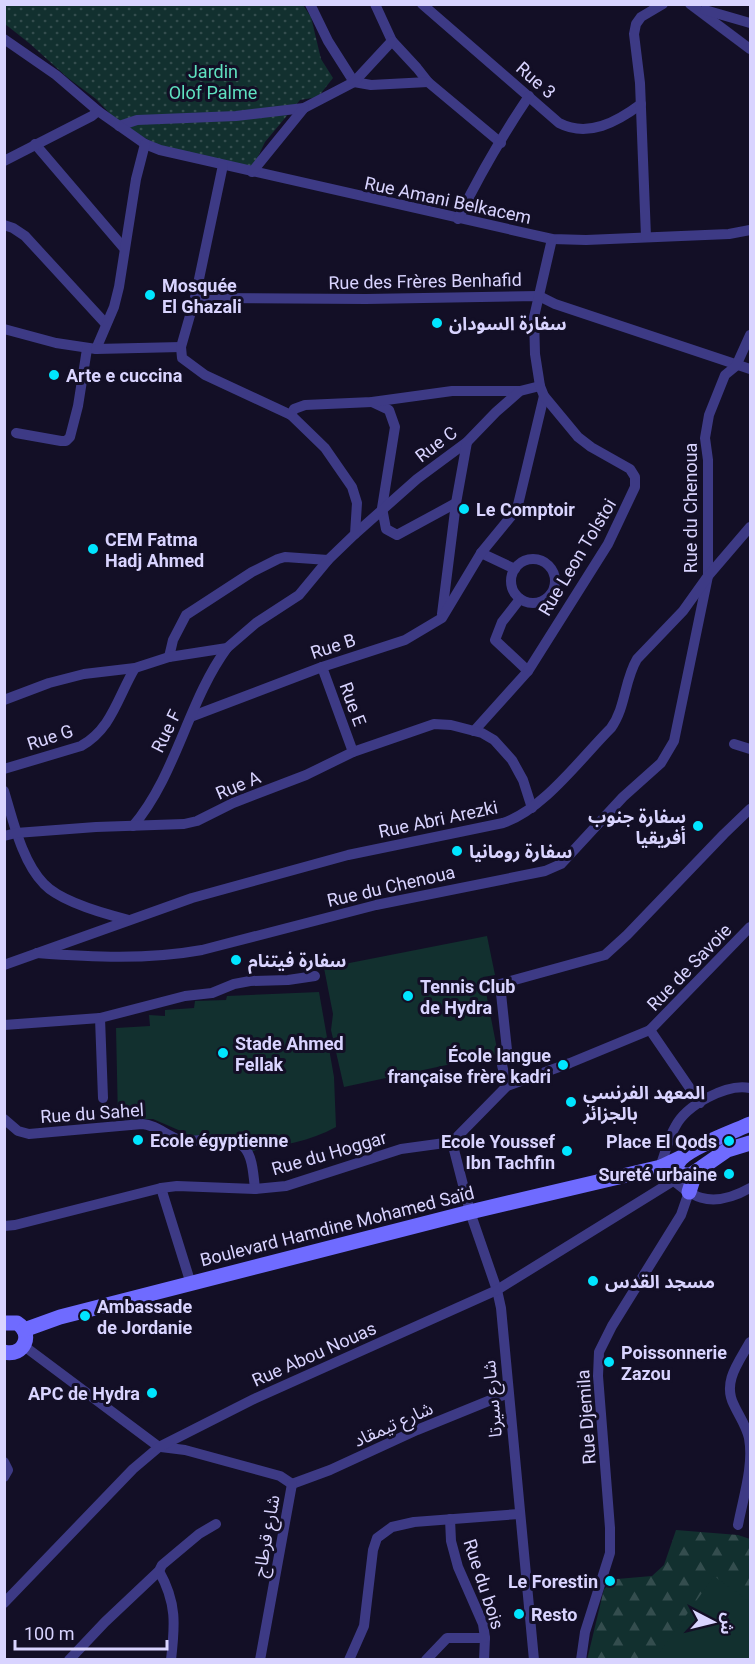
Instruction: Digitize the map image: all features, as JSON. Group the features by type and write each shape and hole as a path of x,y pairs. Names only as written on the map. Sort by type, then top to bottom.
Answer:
{"street":[{"path":"310,4 328,41 354,82 371,85 428,82"},
{"path":"375,4 392,41 428,82 501,143"},
{"name":"Rue 3","path":"422,4 559,123 577,130 594,128 621,119 641,104"},
{"path":"646,237 641,104 634,34 636,24 647,12 663,4"},
{"path":"690,4 750,49"},
{"path":"699,4 712,13 750,23"},
{"path":"4,39 56,75 98,111 4,160"},
{"path":"119,126 137,120 236,116 304,108 354,82 392,41"},
{"path":"458,219 488,160 529,96"},
{"path":"252,172 304,108"},
{"name":"Rue Amani Belkacem","path":"98,111 145,144 170,153 552,239 586,240 729,234 750,230"},
{"path":"35,144 123,247"},
{"path":"16,433 61,441 66,441 70,437 91,349 114,307 123,247 145,144"},
{"path":"223,165 195,298 180,347 182,358 198,370 291,415 325,448 352,488 357,504 355,534"},
{"path":"4,225 26,236 106,324"},
{"path":"542,391 536,354 534,317 552,239"},
{"name":"Rue des Frères Benhafid","path":"195,298 366,299 539,296 555,304 750,369"},
{"path":"4,329 56,343 91,349 180,347"},
{"name":"Rue du Chenoua","path":"37,953 88,957 173,956 386,903 546,871 561,864 622,797 661,763 674,741 708,576 708,460 705,438 709,415 725,375 736,366 750,335"},
{"path":"291,415 294,409 305,405 372,402 452,391 520,391"},
{"name":"Rue C","path":"328,560 382,508 467,442 520,391 542,391"},
{"name":"Rue B","path":"193,716 322,667 405,640 441,618 481,553 518,509 542,391"},
{"name":"Rue Leon Tolstoi","path":"474,731 528,671 608,544 635,487 635,477 630,469 578,437 542,391"},
{"path":"372,402 389,410 395,427 382,508 386,530 397,534 456,503"},
{"path":"441,618 456,503 467,442"},
{"name":"Rue Abri Arezki","path":"4,965 192,898 348,855 503,823 517,818 552,790 611,728 619,717 632,669 637,659 683,611 708,576 750,527"},
{"path":"481,553 515,568"},
{"path":"169,657 172,640 186,615 252,572 285,557 328,560"},
{"name":"Rue F","path":"133,826 146,811 193,716 212,669 227,648 256,623 299,595 328,560"},
{"path":"526,560 541,560 552,570 555,577 554,590 542,601 534,603 520,599 515,594 511,581 515,568 526,560"},
{"path":"446,571 452,578 465,582"},
{"path":"554,590 573,598"},
{"path":"520,599 506,615 497,630 495,640 528,671"},
{"path":"4,700 49,683 84,674 135,668 169,657 227,648"},
{"name":"Rue E","path":"322,667 352,752"},
{"name":"Rue G","path":"4,769 92,740 111,716 135,668"},
{"name":"Rue A","path":"4,836 16,833 184,824 197,821 232,803 306,775 352,752 434,724 451,725 482,732 494,740 512,760 523,780 532,808"},
{"path":"734,744 750,749"},
{"path":"4,791 16,833 34,871 43,884 51,891 93,910 129,920"},
{"path":"507,1086 502,1065 507,1050 505,1018 499,992 500,984 605,955 750,809"},
{"name":"Rue de Savoie","path":"650,1030 750,927"},
{"path":"4,1025 100,1018 185,996 212,993 242,982 315,976"},
{"path":"100,1018 103,1098"},
{"path":"452,1142 507,1086 650,1030 700,1103"},
{"path":"750,1088 729,1088 700,1103 683,1116 675,1126 661,1167 687,1175 727,1150 750,1143"},
{"name":"Rue du Sahel","path":"4,1119 18,1131 29,1134 142,1124 153,1125 180,1140 232,1140 243,1145 250,1156 255,1189"},
{"name":"Boulevard Hamdine Mohamed Saïd","path":"4,1352 16,1352 24,1338 60,1317 470,1212 661,1167 721,1136 750,1124"},
{"name":"Rue du Hoggar","path":"4,1226 161,1188 177,1186 255,1189 286,1186 400,1149 452,1142"},
{"name":"شارع سيرتا","path":"452,1142 470,1212 501,1308 534,1659"},
{"path":"683,1156 696,1157 699,1164 687,1175"},
{"path":"687,1175 689,1192 710,1200 733,1197 750,1188"},
{"name":"Rue Abou Nouas","path":"4,1603 133,1469 159,1447 254,1399 497,1290 687,1175"},
{"path":"161,1188 191,1284"},
{"name":"Rue Djemila","path":"581,1659 585,1632 610,1553 598,1376 599,1352 612,1326 681,1215 689,1192"},
{"path":"4,1323 17,1323 24,1338 159,1447"},
{"path":"738,1525 750,1460 749,1439 744,1422 733,1404 728,1389 732,1373 750,1342"},
{"name":"شارع تيمقاد","path":"292,1484 508,1394"},
{"name":"شارع قرطاج","path":"159,1447 185,1450 280,1476 292,1484 260,1659"},
{"path":"4,1461 8,1470 4,1477"},
{"path":"349,1659 364,1626 372,1550 377,1538 392,1527 414,1522 519,1514"},
{"name":"Rue du bois","path":"450,1519 451,1541 456,1558 470,1598 483,1624 484,1659"},
{"path":"69,1659 159,1571 162,1565 199,1534 216,1524"},
{"path":"159,1571 168,1587 174,1608 175,1630 171,1659"},
{"path":"426,1659 447,1638 485,1638"}],"green space":[{"name":"Jardin Olof Palme","path":"4,5 303,5 311,17 321,59 333,78 318,97 300,100 265,142 253,167 170,151 114,118 96,99 5,24"},
{"name":"Tennis Club de Hydra","path":"487,936 495,975 483,977 498,1054 344,1087 331,1030 333,1014 324,968"},
{"name":"Stade Ahmed Fellak","path":"319,992 334,1077 336,1127 305,1140 252,1151 237,1137 229,1135 183,1137 183,1132 153,1119 118,1120 116,1028 150,1026 149,1015 165,1016 165,1010 194,1008 195,1001 226,1000 227,996"},
{"path":"676,1530 738,1535 750,1539 750,1659 587,1660 604,1589 617,1579 652,1576 664,1565"},
{"path":"714,1576 750,1602 750,1659 655,1659"}],"place":[{"name":"Mosquée El Ghazali","path":"150,295"},
{"name":"سفارة السودان","path":"437,323"},
{"name":"Arte e cuccina","path":"54,375"},
{"name":"Le Comptoir","path":"464,509"},
{"name":"CEM Fatma Hadj Ahmed","path":"93,549"},
{"name":"سفارة جنوب أفريقيا","path":"698,826"},
{"name":"سفارة رومانيا","path":"457,851"},
{"name":"سفارة فيتنام","path":"236,960"},
{"name":"Tennis Club de Hydra","path":"408,996"},
{"name":"Stade Ahmed Fellak","path":"223,1053"},
{"name":"École langue française frère kadri","path":"563,1065"},
{"name":"المعهد الفرنسي بالجزائر","path":"571,1102"},
{"name":"Ecole égyptienne","path":"138,1140"},
{"name":"Place El Qods","path":"729,1141"},
{"name":"Ecole Youssef Ibn Tachfin","path":"567,1151"},
{"name":"Sureté urbaine","path":"729,1174"},
{"name":"مسجد القدس","path":"593,1281"},
{"name":"Ambassade de Jordanie","path":"85,1316"},
{"name":"Poissonnerie Zazou","path":"609,1362"},
{"name":"APC de Hydra","path":"152,1393"},
{"name":"Le Forestin","path":"610,1581"},
{"name":"Resto","path":"519,1614"}]}
